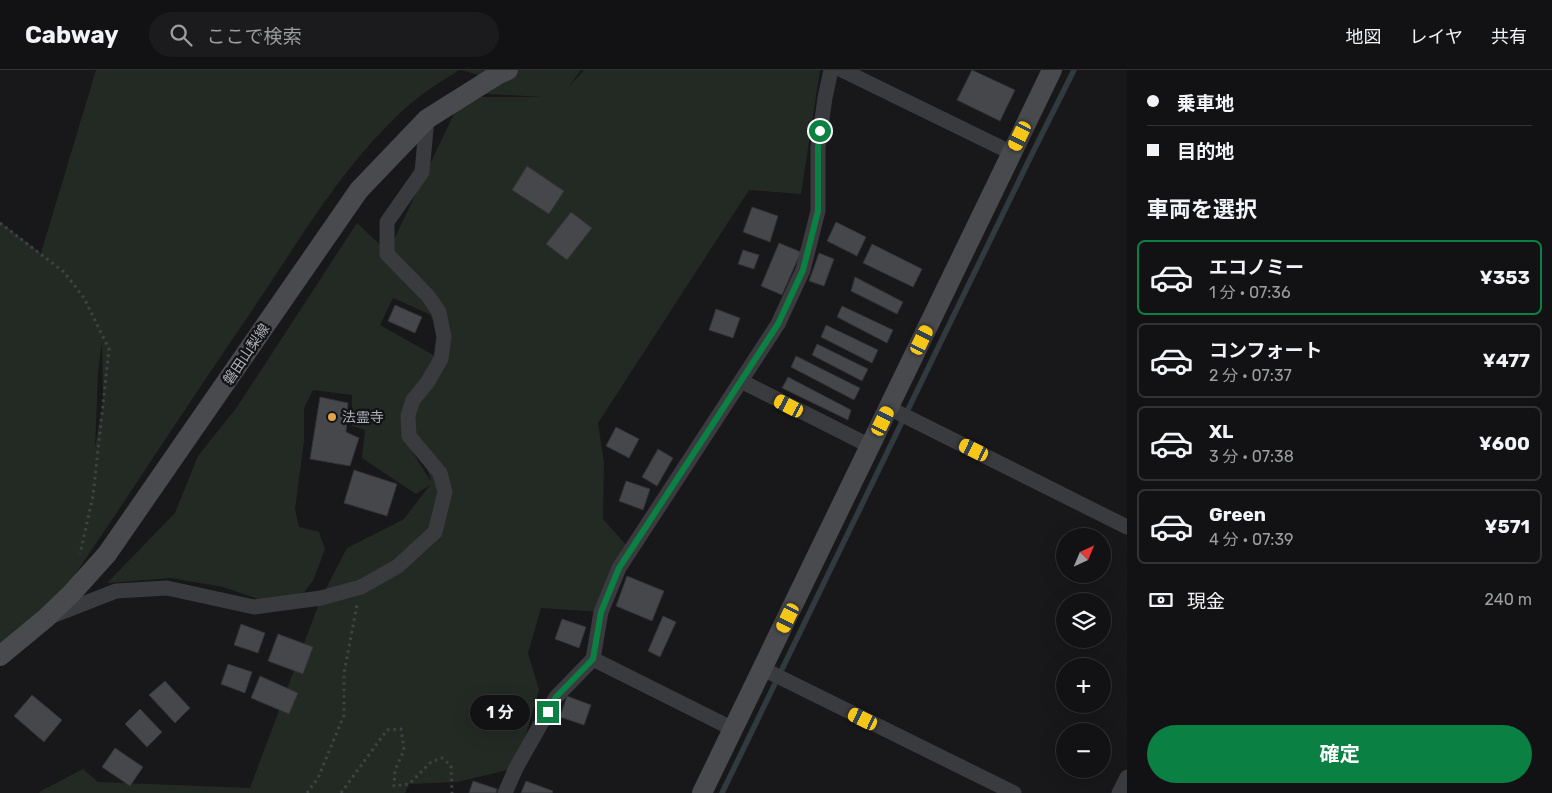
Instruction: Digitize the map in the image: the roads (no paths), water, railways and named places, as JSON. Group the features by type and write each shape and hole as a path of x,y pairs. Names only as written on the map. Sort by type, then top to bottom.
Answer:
{"street":[{"name":"磐田山梨線","path":"0,656 46,618 71,594 107,554 359,190 427,119 508,70"},
{"path":"505,793 516,768 556,697 593,659 601,612 619,568 778,324 803,270 818,211 818,147 831,70"},
{"path":"842,70 1012,153"},
{"path":"702,793 1052,70"},
{"path":"46,618 116,591 167,588 254,607 321,598 361,587 398,566 435,532 445,492 440,472 409,436 408,415 413,400 427,383 441,359 444,337 439,312 428,296 387,254 387,222 422,172 427,119"},
{"path":"741,381 870,446"},
{"path":"889,408 1127,527"},
{"path":"593,659 733,729"},
{"path":"763,669 1014,793"},
{"path":"1119,793 1127,777"}],"waterway":[{"path":"722,793 1074,70"}],"place":[{"name":"法霊寺","path":"332,417"}]}
